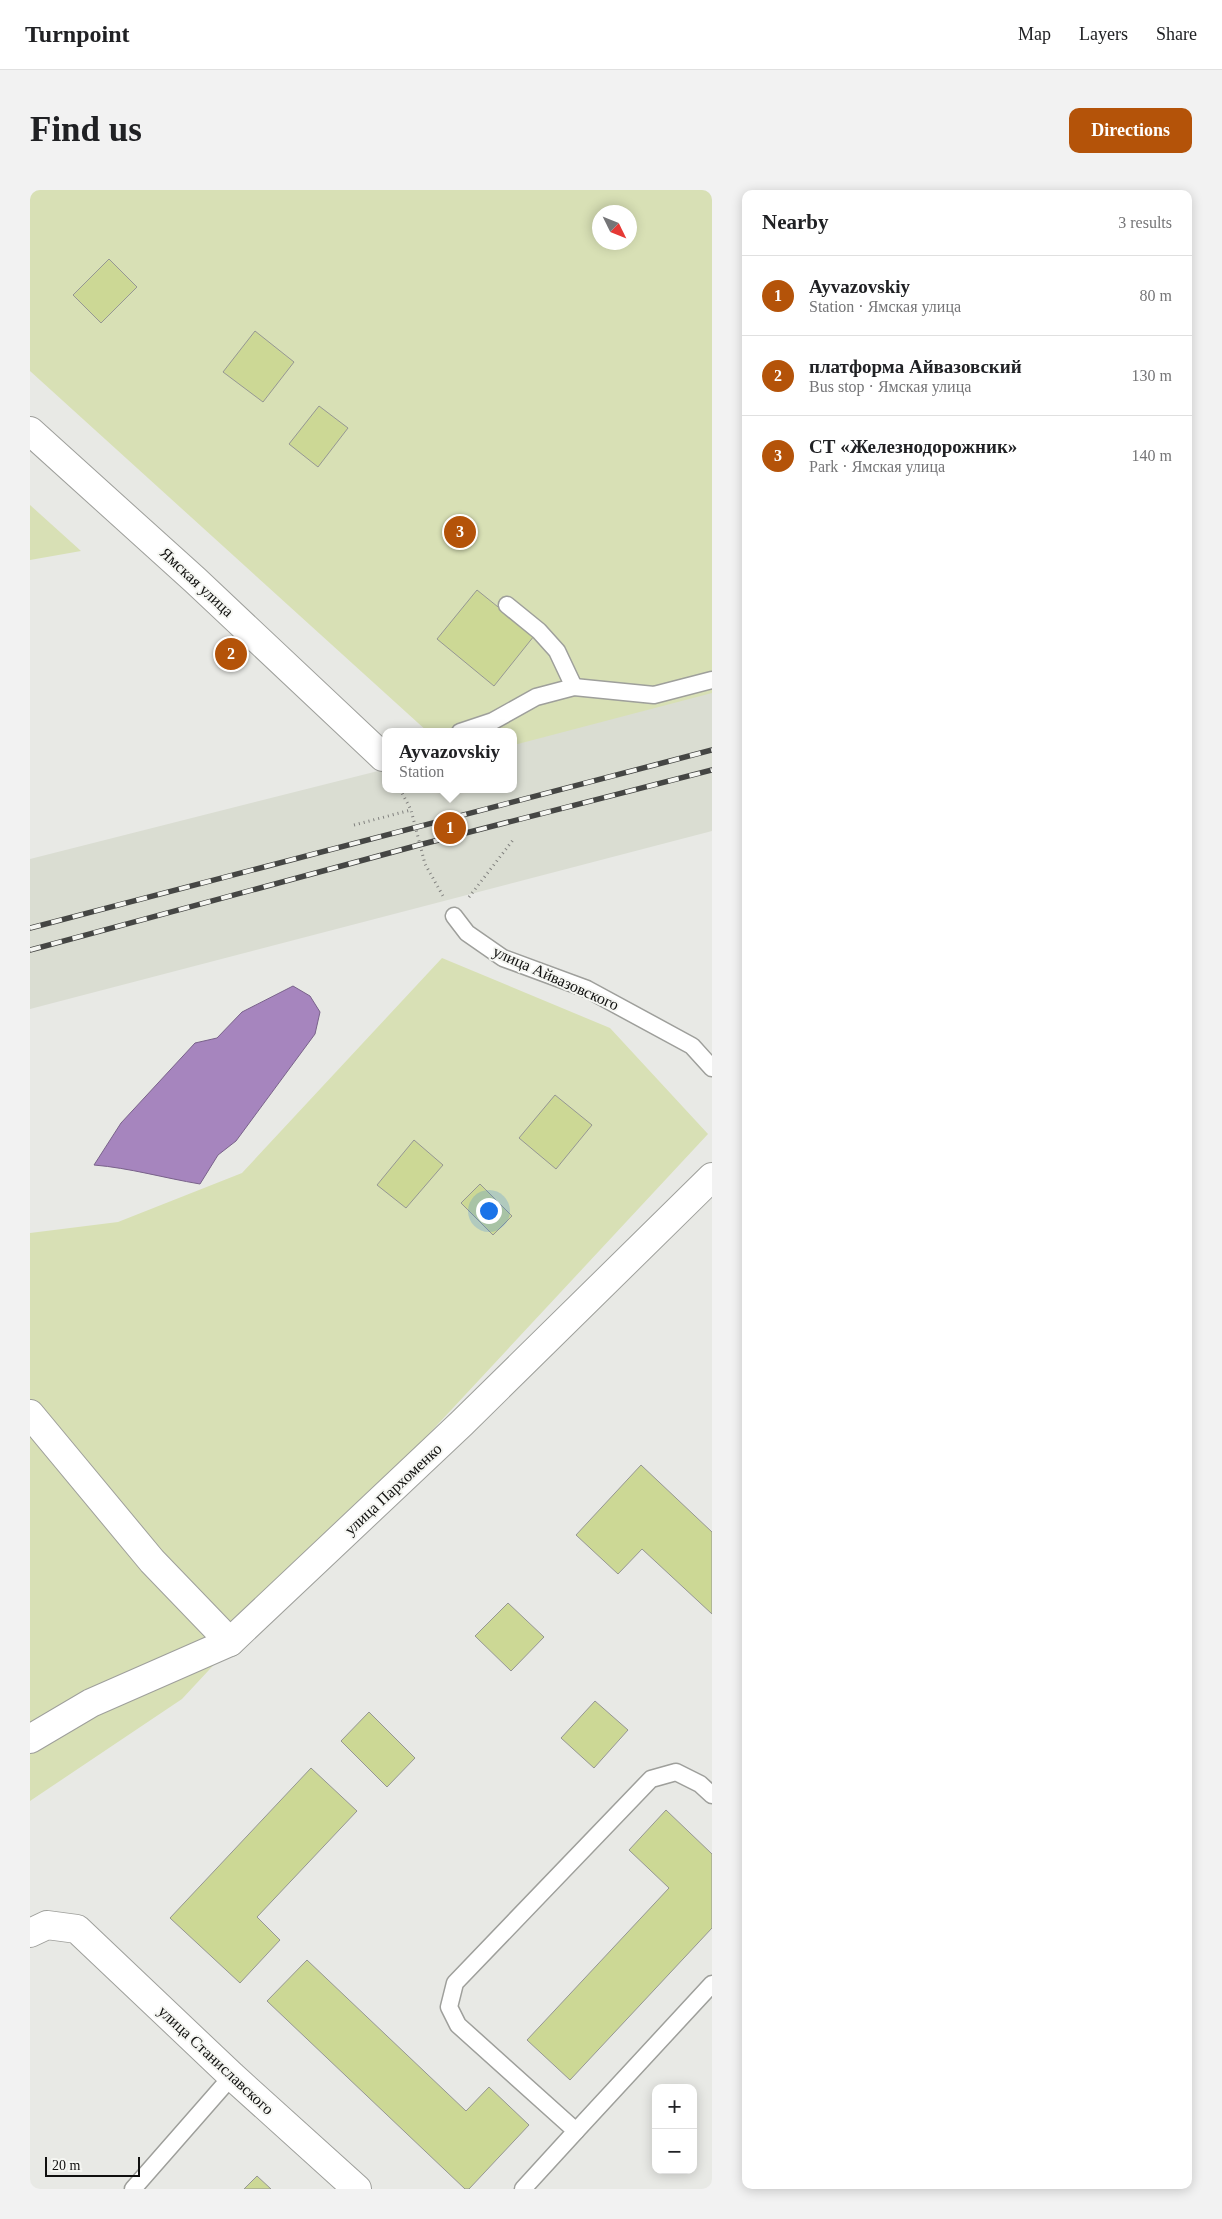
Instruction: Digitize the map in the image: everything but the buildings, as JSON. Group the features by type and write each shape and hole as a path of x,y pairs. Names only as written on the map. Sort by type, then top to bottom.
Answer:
{"street":[{"name":"Ямская улица","path":"30,431 196,580 382,753"},
{"name":"улица Пархоменко","path":"30,1739 91,1704 230,1642 462,1423 712,1177"},
{"path":"30,1414 152,1561 230,1642"},
{"name":"улица Станиславского","path":"30,1933 47,1925 77,1929 232,2076 357,2189"}],"lane":[{"path":"508,605 539,631 557,651 574,687"},
{"path":"472,728 493,721 536,698 574,687 654,695 712,680"},
{"name":"улица Айвазовского","path":"454,916 467,933 503,958 587,989 692,1046 712,1068"},
{"path":"576,2131 458,2025 449,2006 455,1983 651,1778 676,1772 700,1784 712,1796"},
{"path":"523,2189 712,1984"},
{"path":"133,2189 232,2076"}],"path":[{"path":"402,793 411,810 426,864 454,916 513,840"},
{"path":"354,825 411,810"}],"shaded area":[{"path":"712,686 712,831 30,1009 30,859 382,770 382,793 517,793 517,736"},
{"path":"293,986 310,996 320,1012 315,1034 236,1141 218,1155 200,1184 94,1165 121,1123 195,1043 217,1038 242,1012"}],"green space":[{"path":"30,190 712,190 712,693 517,744 517,728 424,728 30,371"},
{"path":"30,505 81,551 30,560"},
{"path":"442,958 610,1028 708,1134 182,1699 30,1801 30,1233 118,1222 242,1173"}],"railway":[{"path":"30,928 712,750"},
{"path":"30,950 419,845 712,770"}],"place":[{"name":"СТ «Железнодорожник»","path":"460,532"},
{"name":"платформа Айвазовский","path":"231,654"},
{"name":"Ayvazovskiy","path":"450,828"}]}
